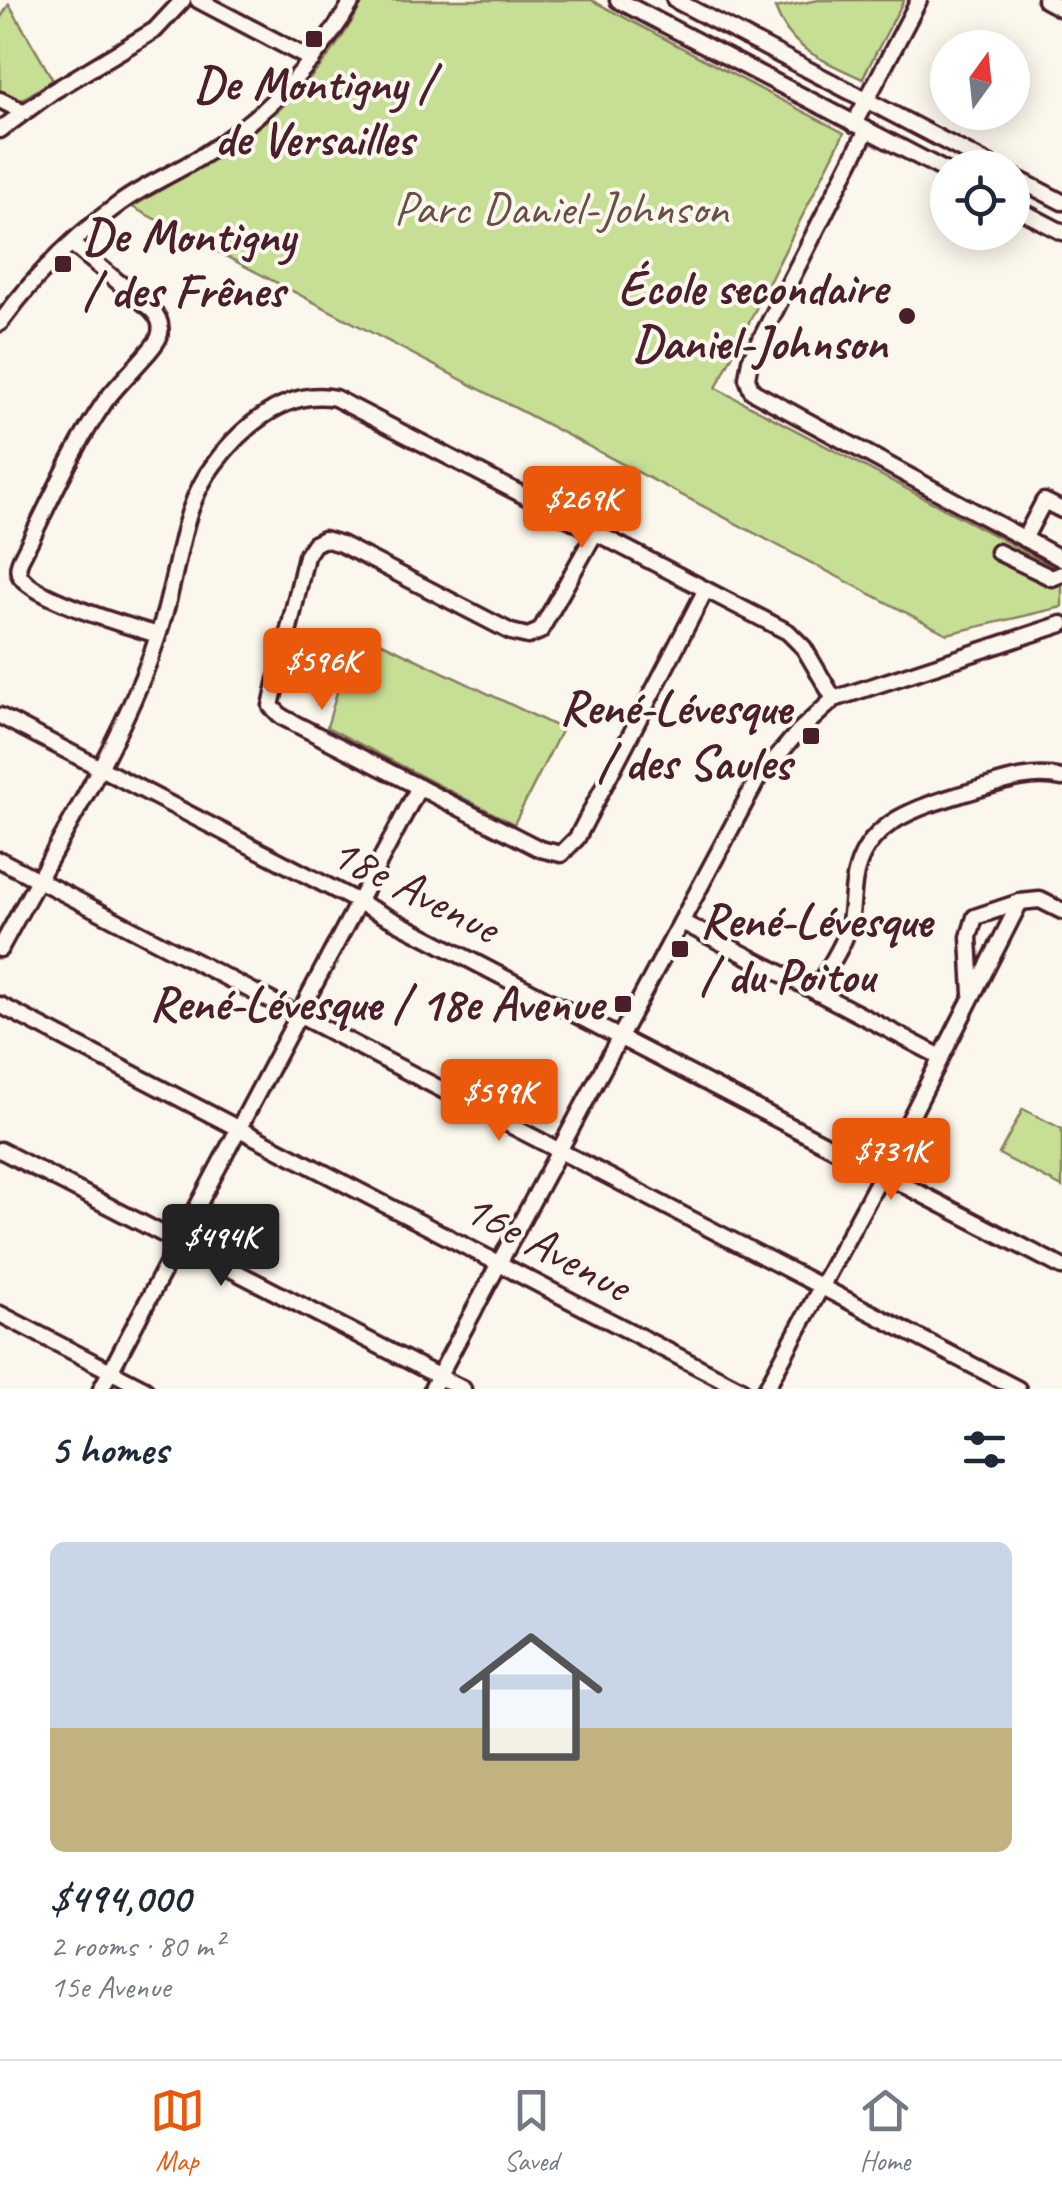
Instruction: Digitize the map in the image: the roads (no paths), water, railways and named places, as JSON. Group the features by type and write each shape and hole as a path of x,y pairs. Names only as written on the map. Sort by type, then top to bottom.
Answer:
{"street":[{"path":"0,130 22,112 144,38 166,22 184,0"},
{"path":"198,0 312,60"},
{"path":"0,323 40,274 121,202 197,160 260,114 312,60 353,0"},
{"path":"618,0 646,6 757,73 930,163"},
{"path":"674,0 962,150"},
{"path":"919,0 866,100 860,127 750,360 748,378 752,391 1062,559"},
{"path":"1045,0 1062,9"},
{"path":"757,73 770,50"},
{"path":"0,100 22,112"},
{"path":"1030,185 1062,202"},
{"path":"1030,215 1062,232"},
{"path":"72,244 151,309 160,322 160,330 154,345 113,389 95,416 22,555 18,570 22,578 48,595 158,636"},
{"path":"0,949 142,680 158,636 194,496 215,463 268,412 298,398 318,394 335,398 788,632 804,648 834,698"},
{"path":"1024,540 1044,501 1062,510"},
{"path":"595,534 540,630 528,636 511,632 341,544 324,540 314,544 306,556 270,706 282,717 540,849 561,854 576,838 705,591"},
{"path":"998,552 1052,578 1062,574"},
{"path":"435,1383 757,780 834,698 1062,624"},
{"name":"18e Avenue","path":"0,716 1062,1267"},
{"path":"815,990 845,937 852,915 857,868 879,832 916,808 1011,779 1031,775 1062,778"},
{"path":"101,1389 419,787"},
{"path":"0,860 1018,1389"},
{"path":"972,994 969,937 975,917 1020,902 1040,900 1062,911"},
{"path":"766,1389 882,1174 1020,902"},
{"path":"682,922 941,1058"},
{"name":"16e Avenue","path":"0,1004 740,1389"},
{"path":"0,1150 180,1243 435,1383 463,1389"},
{"path":"0,1314 145,1389"}],"place":[{"name":"De Montigny / de Versailles","path":"314,39"},
{"name":"De Montigny / des Frênes","path":"63,264"},
{"name":"École secondaire Daniel-Johnson","path":"907,316"},
{"name":"René-Lévesque / des Saules","path":"811,736"},
{"name":"René-Lévesque / du Poitou","path":"680,949"},
{"name":"René-Lévesque / 18e Avenue","path":"623,1004"}],"park label":[{"name":"Parc Daniel-Johnson","path":"561,208"}]}
